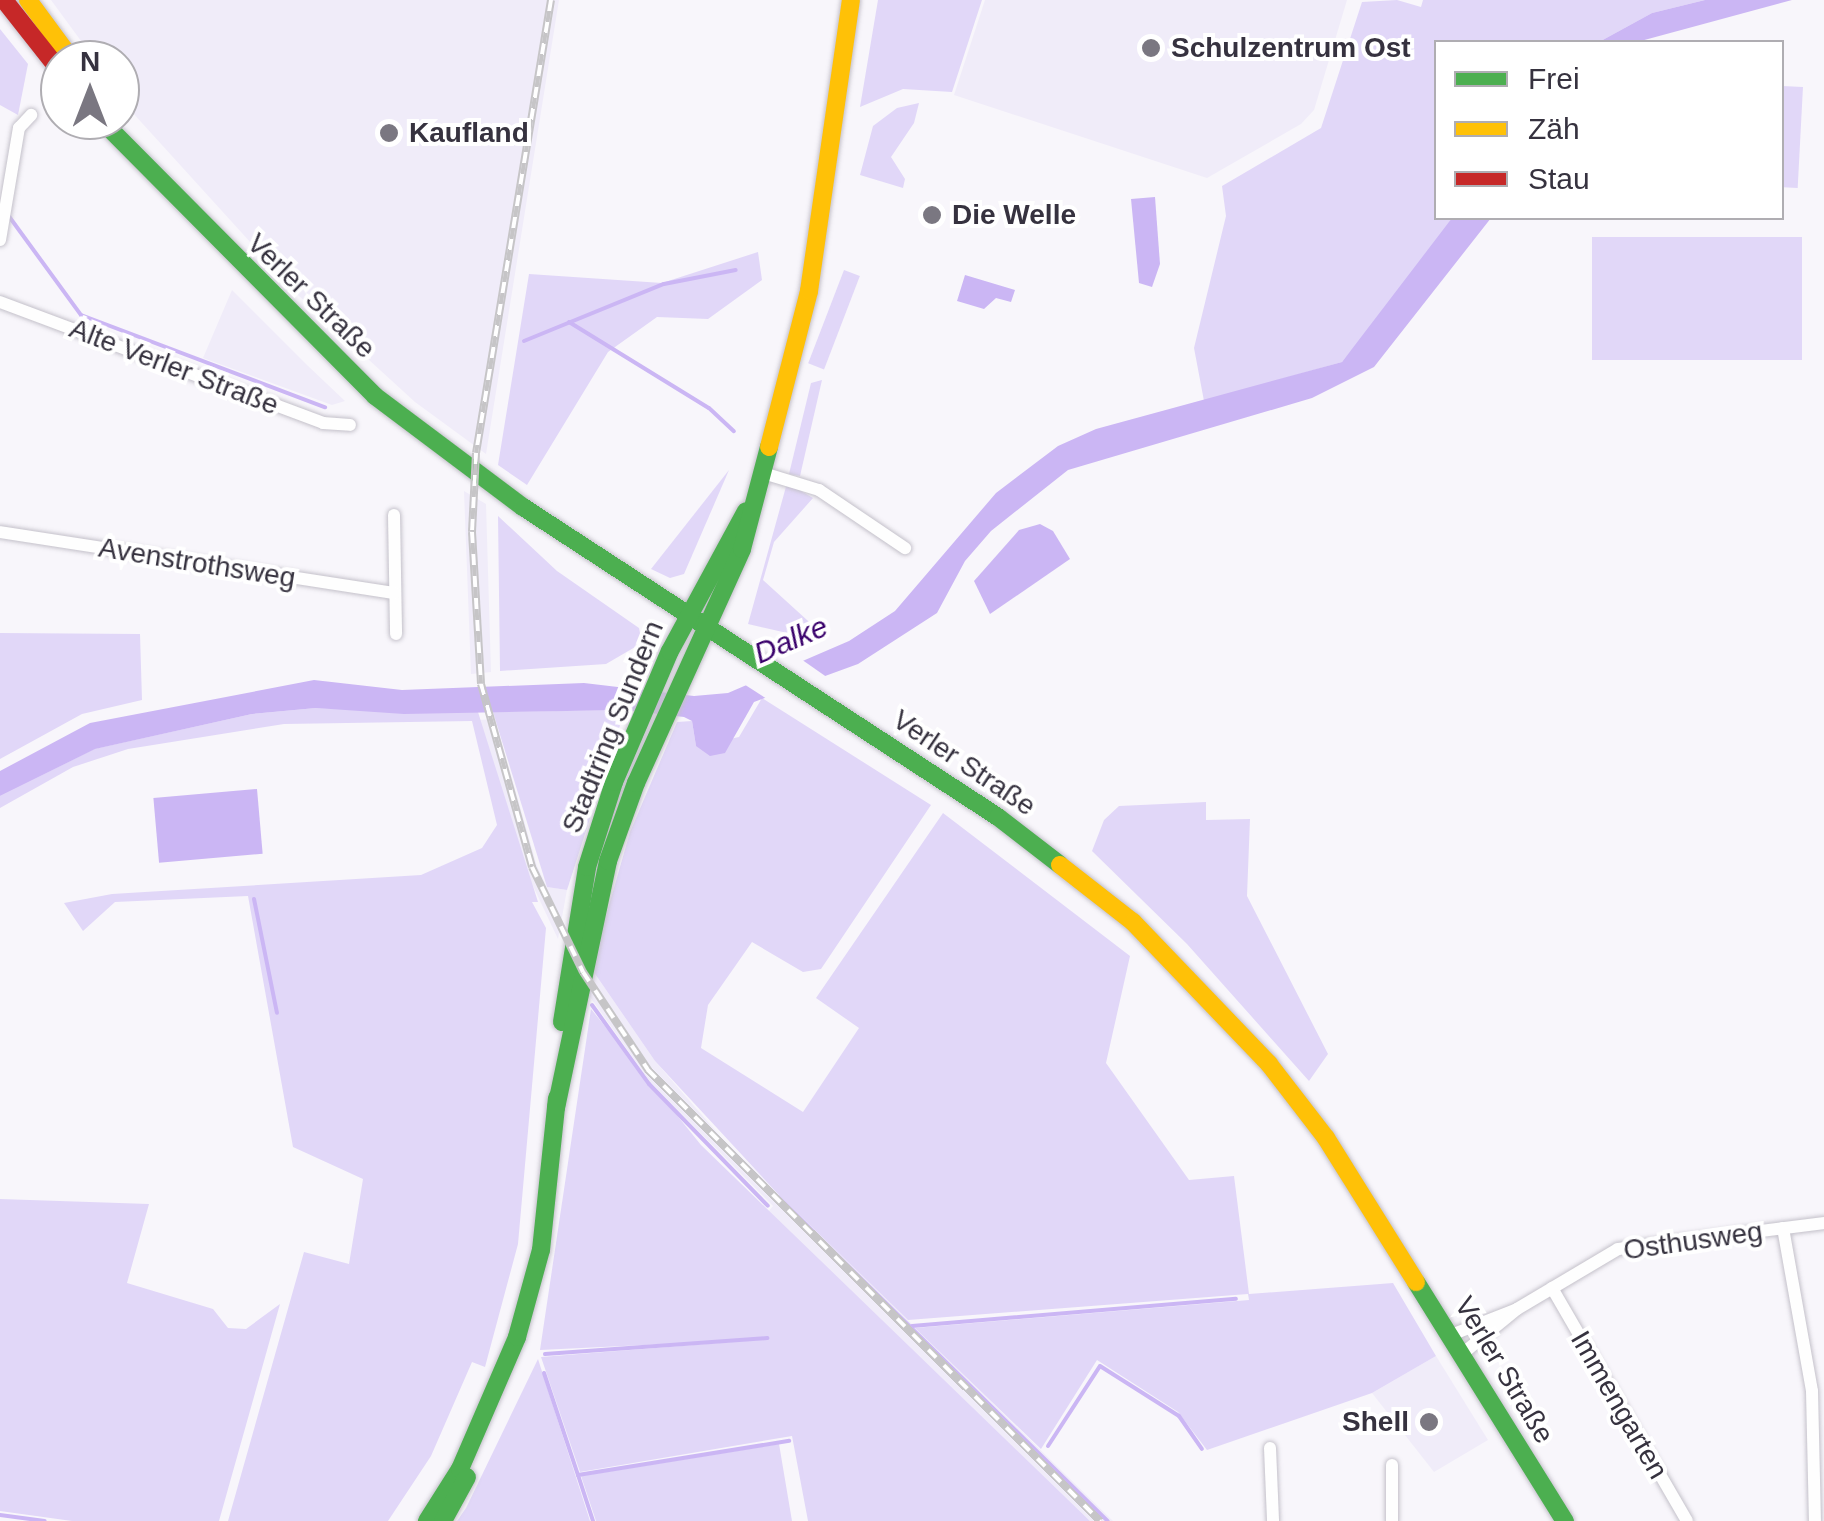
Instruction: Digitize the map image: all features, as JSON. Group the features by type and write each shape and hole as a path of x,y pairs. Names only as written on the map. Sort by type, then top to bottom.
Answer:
{"main road":[{"path":"4,0 40,46"},
{"path":"28,0 57,40"},
{"name":"Stadtring Sundern","path":"556,1108 608,861 664,720 742,549 809,291 851,0"},
{"name":"Verler Straße","path":"121,140 375,396 474,472 1056,860 1188,976 1326,1138 1565,1521"},
{"name":"Verler Straße","path":"131,140 179,202"},
{"name":"Stadtring Sundern","path":"443,1521 502,1400 541,1250 566,983 588,868 654,686 752,502"},
{"name":"Stadtring Sundern","path":"427,1521 460,1468 518,1336"}],"street":[{"path":"0,240 19,128 31,115"},
{"name":"Alte Verler Straße","path":"0,302 323,423 350,425"},
{"path":"760,472 819,490 906,548"},
{"path":"394,515 396,634"},
{"name":"Avenstrothsweg","path":"0,532 394,593"},
{"name":"Osthusweg","path":"1462,1354 1517,1310 1618,1248 1824,1223"},
{"path":"1782,1228 1812,1391 1815,1521"},
{"name":"Immengarten","path":"1552,1288 1687,1521"},
{"name":"Osthusweg","path":"1451,1336 1517,1310"},
{"path":"1270,1448 1273,1521"},
{"path":"1392,1465 1392,1521"}],"shaded area":[{"path":"51,0 559,0 486,454 415,402 299,296 140,121 140,40 80,40"},
{"path":"878,0 982,0 952,92 903,89 860,107"},
{"name":"Schulzentrum Ost","path":"985,0 1347,0 1314,110 1301,124 1207,178 954,95"},
{"path":"1397,0 1421,7 1423,0 1705,0 1652,13 1603,40 1434,40 1434,220 1451,220 1431,253 1342,362 1204,401 1194,348 1226,216 1222,186 1321,128 1362,2"},
{"path":"1705,0 1792,0 1644,40 1603,40 1652,13"},
{"path":"0,29 28,64 18,115 0,105"},
{"path":"1784,86 1803,87 1798,188 1784,187"},
{"path":"919,103 914,123 891,157 905,179 903,188 860,175 873,126 897,108"},
{"path":"1155,197 1160,264 1152,287 1139,283 1131,199"},
{"path":"1450,220 1489,220 1374,367 1312,398 1068,470 991,531 965,561 937,613 858,664 754,702 725,753 710,756 696,746 692,721 684,717 625,710 404,714 316,708 252,714 95,749 0,796 0,771 90,723 314,680 402,690 584,683 694,696 728,693 849,641 895,611 996,493 1058,446 1096,429 1342,362"},
{"path":"1592,237 1802,237 1802,360 1592,360"},
{"path":"758,252 762,280 708,319 657,317 608,352 527,485 498,465 529,274 662,283"},
{"path":"844,270 860,276 824,369 808,363"},
{"path":"965,275 1015,290 1011,302 996,298 984,309 957,301"},
{"path":"232,290 345,401 332,405 203,358"},
{"path":"822,380 800,476 789,474 811,383"},
{"path":"729,470 684,574 670,578 651,569"},
{"path":"787,483 813,498 774,542 763,580 818,630 796,635 748,624"},
{"path":"464,491 486,504 491,672 471,674"},
{"path":"498,516 557,571 639,628 642,643 606,664 500,671"},
{"path":"1040,524 1053,531 1070,559 990,614 974,581 1019,530"},
{"path":"0,633 140,634 142,700 82,714 0,759"},
{"path":"762,698 931,805 821,969 803,972 752,942 708,1005 701,1048 803,1112 859,1028 816,998 943,813 1130,956 1106,1063 1189,1180 1234,1176 1249,1294 1393,1283 1436,1356 1372,1393 1207,1450 1178,1412 1097,1360 1041,1449 915,1328 1249,1300 1248,1294 908,1320 779,1195 655,1061 591,968 630,832 677,722 692,721 696,746 739,737"},
{"path":"316,708 478,712 538,902 532,902 546,928 518,1244 485,1367 472,1362 431,1456 388,1521 228,1521 304,1252 349,1264 363,1179 293,1147 248,896 115,902 83,931 64,903 112,894 421,875 482,848 497,825 472,721 284,724 128,749 73,767 0,808 0,796 94,749 252,714"},
{"path":"625,710 567,890 547,887 493,712"},
{"path":"495,719 537,866 547,887 567,890 558,939 525,869 479,720"},
{"path":"257,789 263,854 159,863 153,798"},
{"path":"1206,802 1206,820 1250,819 1247,896 1328,1054 1309,1081 1187,944 1092,851 1104,820 1119,806"},
{"path":"591,968 655,1061 721,1137 1113,1521 1090,1521 768,1212 773,1206 651,1083 585,990"},
{"path":"591,1009 701,1145 1090,1521 808,1521 792,1436 580,1472 541,1357 769,1339 540,1350"},
{"path":"0,1199 149,1204 127,1283 213,1309 228,1328 246,1329 280,1304 219,1521 72,1521 0,1511"},
{"path":"1436,1356 1488,1440 1434,1472 1372,1393"},
{"path":"538,1359 590,1521 457,1521 466,1508"},
{"path":"779,1444 792,1521 596,1521 581,1476"}],"pier":[{"path":"798,657 831,680 770,701 736,679"}],"waterway":[{"path":"8,215 81,315 325,407"},
{"path":"524,341 664,284 736,270"},
{"path":"569,322 709,408 734,431"},
{"path":"254,899 277,1013"},
{"path":"592,1005 649,1084 768,1206"},
{"path":"778,1197 1108,1521"},
{"path":"912,1326 1236,1299"},
{"path":"545,1354 767,1338"},
{"path":"1048,1446 1100,1366 1179,1416 1202,1449"},
{"path":"544,1373 578,1475 789,1441"},
{"path":"578,1475 593,1521"},
{"path":"0,1515 45,1521"}],"railway":[{"path":"551,0 476,453 472,532 481,684 532,867 583,972 648,1070 1100,1521"}],"traffic: fast":[{"path":"121,140 375,396 523,507 998,817 1060,865"},
{"path":"556,1108 608,861 636,783 742,549 769,447"},
{"path":"562,1022 587,867 614,782 670,651 746,511"},
{"path":"427,1521 460,1469 517,1337 541,1250 557,1098"},
{"path":"1416,1282 1565,1521"},
{"path":"443,1521 467,1477"}],"traffic: slow":[{"path":"28,0 57,40"},
{"path":"769,447 809,291 851,0"},
{"path":"1060,865 1133,922 1269,1064 1326,1138 1416,1282"}],"traffic: jam":[{"path":"4,0 40,46"}],"place":[{"name":"Schulzentrum Ost","path":"1151,48"},
{"name":"Kaufland","path":"389,133"},
{"name":"Die Welle","path":"932,215"},
{"name":"Shell","path":"1429,1422"}],"water label":[{"name":"Dalke","path":"791,640"}]}
